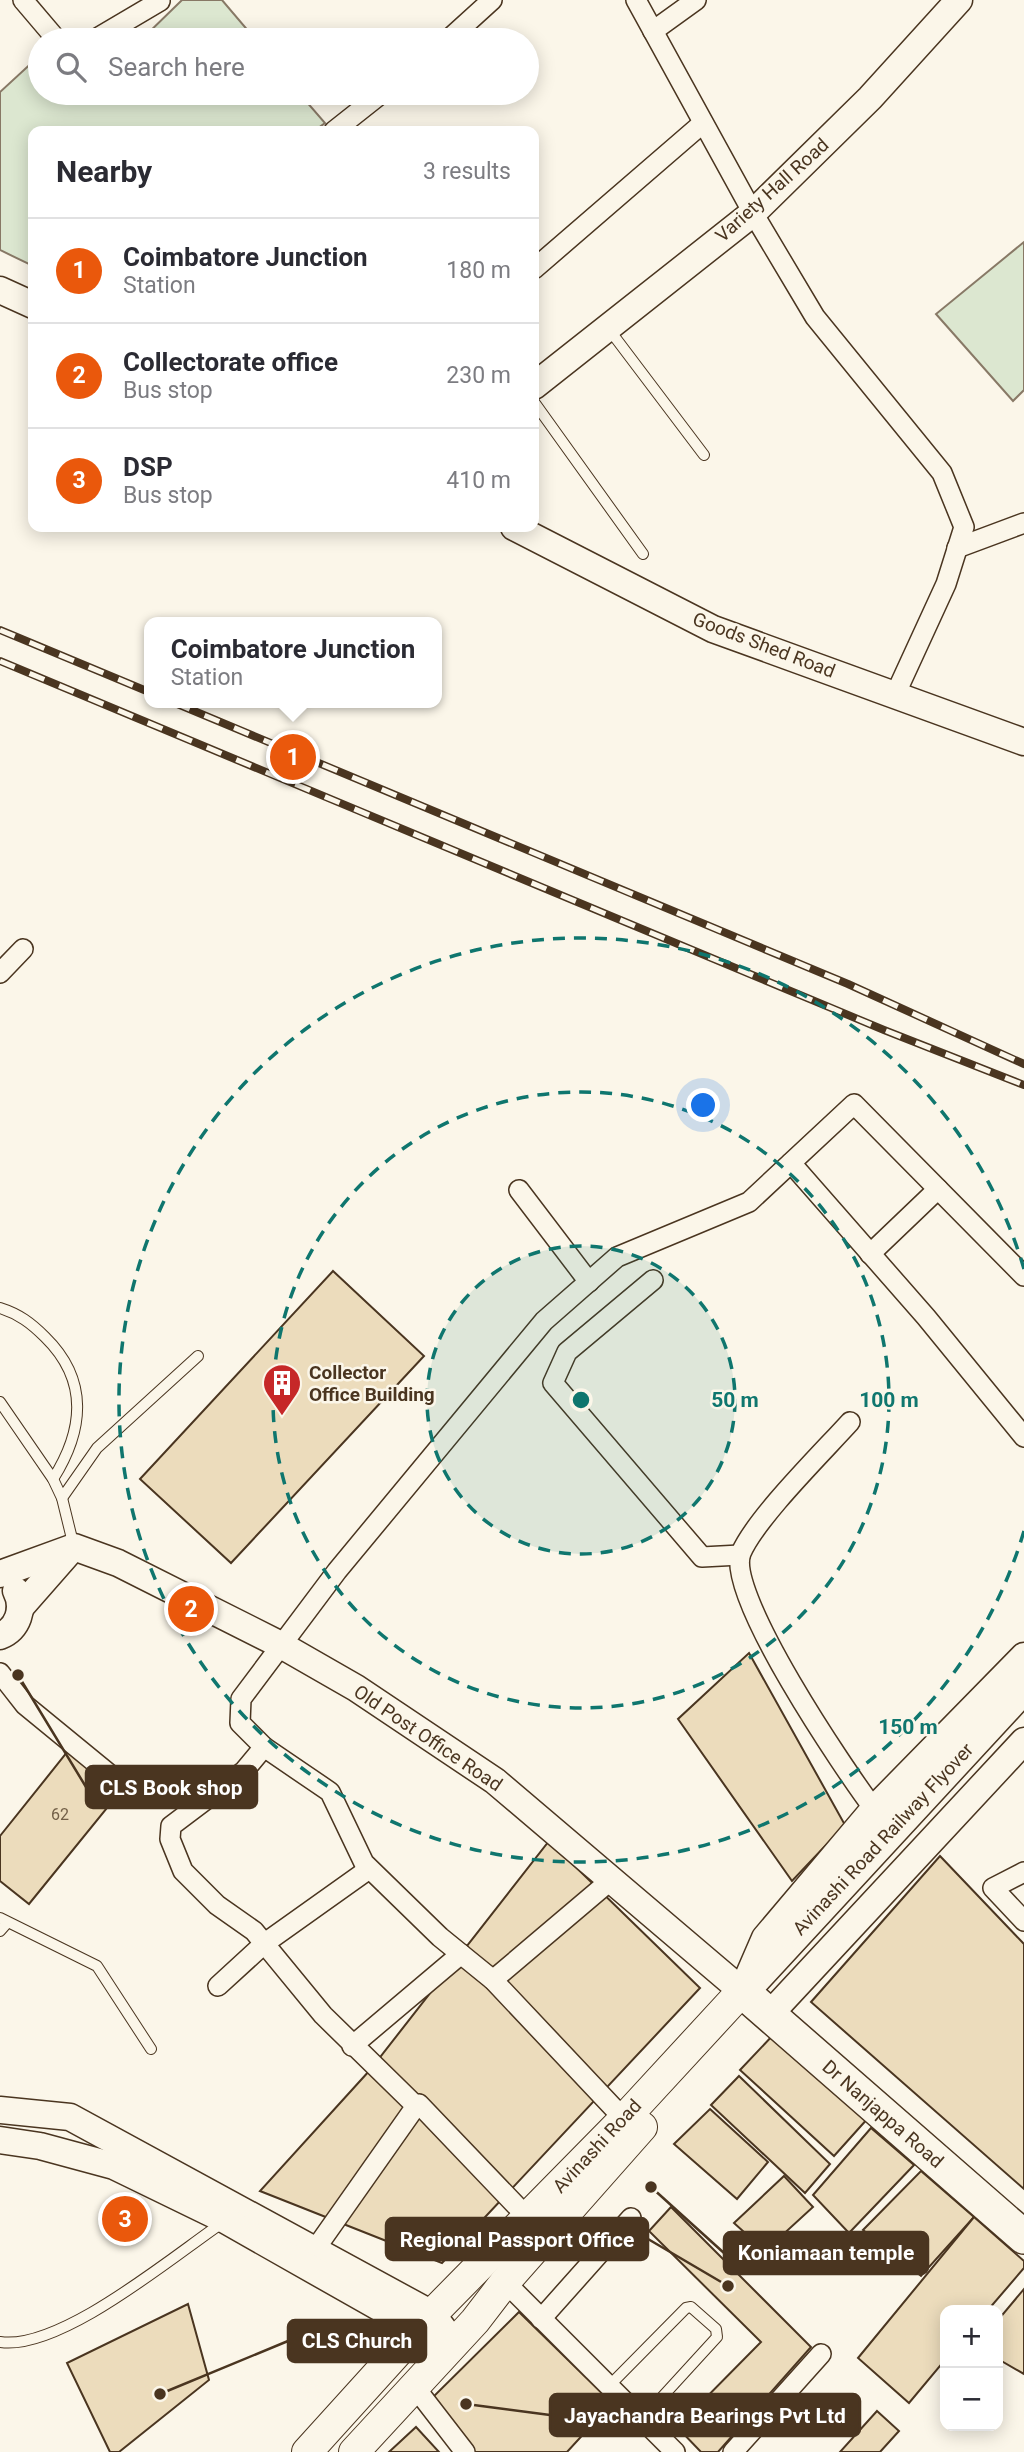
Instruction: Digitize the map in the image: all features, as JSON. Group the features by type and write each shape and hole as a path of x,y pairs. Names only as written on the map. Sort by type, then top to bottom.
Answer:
{"highway":[{"name":"Avinashi Road Railway Flyover","path":"764,1998 798,1947 1024,1686"},
{"name":"Avinashi Road Railway Flyover","path":"798,1947 1024,1716"},
{"name":"Dr Nanjappa Road","path":"764,1998 1024,2209"},
{"name":"Dr Nanjappa Road","path":"764,1998 1024,2238"}],"main road":[{"name":"Variety Hall Road","path":"539,382 753,213 870,98 959,0"},
{"path":"0,290 28,303"},
{"name":"Goods Shed Road","path":"524,532 713,629 1024,742"},
{"path":"0,1576 74,1547"},
{"path":"2,1637 13,1627 20,1608 74,1547"},
{"name":"Old Post Office Road","path":"74,1547 118,1563 281,1645 355,1688 495,1781 611,1880 764,1998"},
{"path":"0,1576 14,1587 20,1608"},
{"path":"764,1998 765,1938 874,1809 1024,1656"},
{"path":"764,1998 1024,1741"},
{"name":"Avinashi Road","path":"307,2452 426,2322 624,2119 764,1998"},
{"name":"Avinashi Road","path":"354,2452 764,1998"},
{"path":"0,2110 70,2117 316,2248 426,2322 445,2351"},
{"path":"0,2140 40,2146 114,2166 426,2322"}],"street":[{"path":"23,0 47,28"},
{"path":"461,28 492,0"},
{"path":"636,0 753,213 815,317 942,473 964,527 946,584 895,695"},
{"path":"653,31 696,0"},
{"path":"114,28 160,1"},
{"path":"340,126 367,105"},
{"path":"539,265 703,122"},
{"path":"957,548 1024,523"},
{"path":"0,973 23,949"},
{"path":"624,2119 493,1980 369,1869 330,1792 264,1747 240,1723 241,1699 337,1571 544,1321 617,1257 749,1202 853,1104 1024,1276"},
{"path":"791,1163 1024,1437"},
{"path":"870,1254 938,1189"},
{"path":"519,1190 589,1282"},
{"path":"653,1280 567,1352 553,1383 702,1557 740,1555"},
{"path":"850,1422 758,1527 740,1555 743,1591 760,1624 839,1763 874,1809"},
{"path":"0,1673 25,1704 108,1773"},
{"path":"264,1747 244,1770 171,1826 170,1839 183,1871 217,1905 254,1931 323,2015 416,2106 316,2248"},
{"path":"218,1986 265,1943 369,1869"},
{"path":"1024,1872 993,1888 1024,1921"},
{"path":"493,1980 611,1880"},
{"path":"352,2046 461,1954"},
{"path":"419,2104 528,2218"},
{"path":"541,2319 631,2218"},
{"path":"505,2282 676,2452"},
{"path":"733,2452 821,2354"},
{"path":"414,2386 465,2452"}],"lane":[{"path":"608,327 704,455"},
{"path":"539,409 643,554"},
{"path":"0,1308 25,1318 58,1350 72,1373 77,1394 77,1424 67,1458 53,1479"},
{"path":"62,1498 97,1448 198,1356"},
{"path":"0,1402 53,1479 62,1498 74,1547"},
{"path":"2,1924 97,1966 151,2049"},
{"path":"0,2342 15,2344 35,2339 94,2312 225,2220"},
{"path":"609,2386 686,2308 691,2307 716,2329 717,2337 642,2419"}],"green space":[{"path":"182,0 222,0 246,28 153,28"},
{"path":"28,66 28,105 309,105 325,123 321,126 28,126 28,264 0,250 0,92"},
{"path":"1024,242 1024,390 1013,401 936,314"}],"building":[{"name":"Collector Office Building","path":"333,1271 424,1356 231,1563 140,1479"},
{"path":"749,1653 845,1825 792,1881 678,1719"},
{"path":"68,1751 120,1792 29,1904 0,1881 0,1836"},
{"path":"549,1841 700,1988 442,2263 260,2191 370,2070"},
{"path":"940,1856 1024,1944 1024,2189 811,2002"},
{"path":"775,2033 869,2117 834,2156 740,2070"},
{"path":"739,2076 830,2164 805,2193 711,2105"},
{"path":"710,2109 768,2162 737,2199 674,2144"},
{"path":"871,2128 914,2165 849,2233 813,2195"},
{"path":"921,2171 974,2217 921,2276 863,2230"},
{"path":"784,2176 813,2207 765,2251 734,2223"},
{"path":"671,2207 811,2347 718,2452 701,2452 677,2427 761,2342 649,2231"},
{"path":"974,2217 1024,2261 1024,2268 992,2305 940,2305 940,2366 909,2403 858,2358"},
{"path":"1024,2289 1024,2374 1003,2362 1003,2314"},
{"path":"188,2304 209,2380 119,2452 110,2452 67,2363"},
{"path":"519,2312 612,2403 567,2452 465,2452 427,2403"},
{"path":"877,2411 899,2431 880,2452 840,2452"},
{"path":"416,2427 439,2452 389,2452"}],"railway":[{"path":"0,630 144,690"},
{"path":"0,661 884,1030 1024,1085"},
{"path":"187,708 848,984 1024,1064"}],"place":[{"name":"Coimbatore Junction","path":"293,757"},
{"name":"Collector Office Building","path":"282,1417"},
{"name":"Collectorate office","path":"191,1609"},
{"name":"CLS Book shop","path":"18,1675"},
{"name":"Koniamaan temple","path":"651,2187"},
{"name":"DSP","path":"125,2219"},
{"name":"Regional Passport Office","path":"728,2286"},
{"name":"CLS Church","path":"160,2394"},
{"name":"Jayachandra Bearings Pvt Ltd","path":"466,2404"}]}
